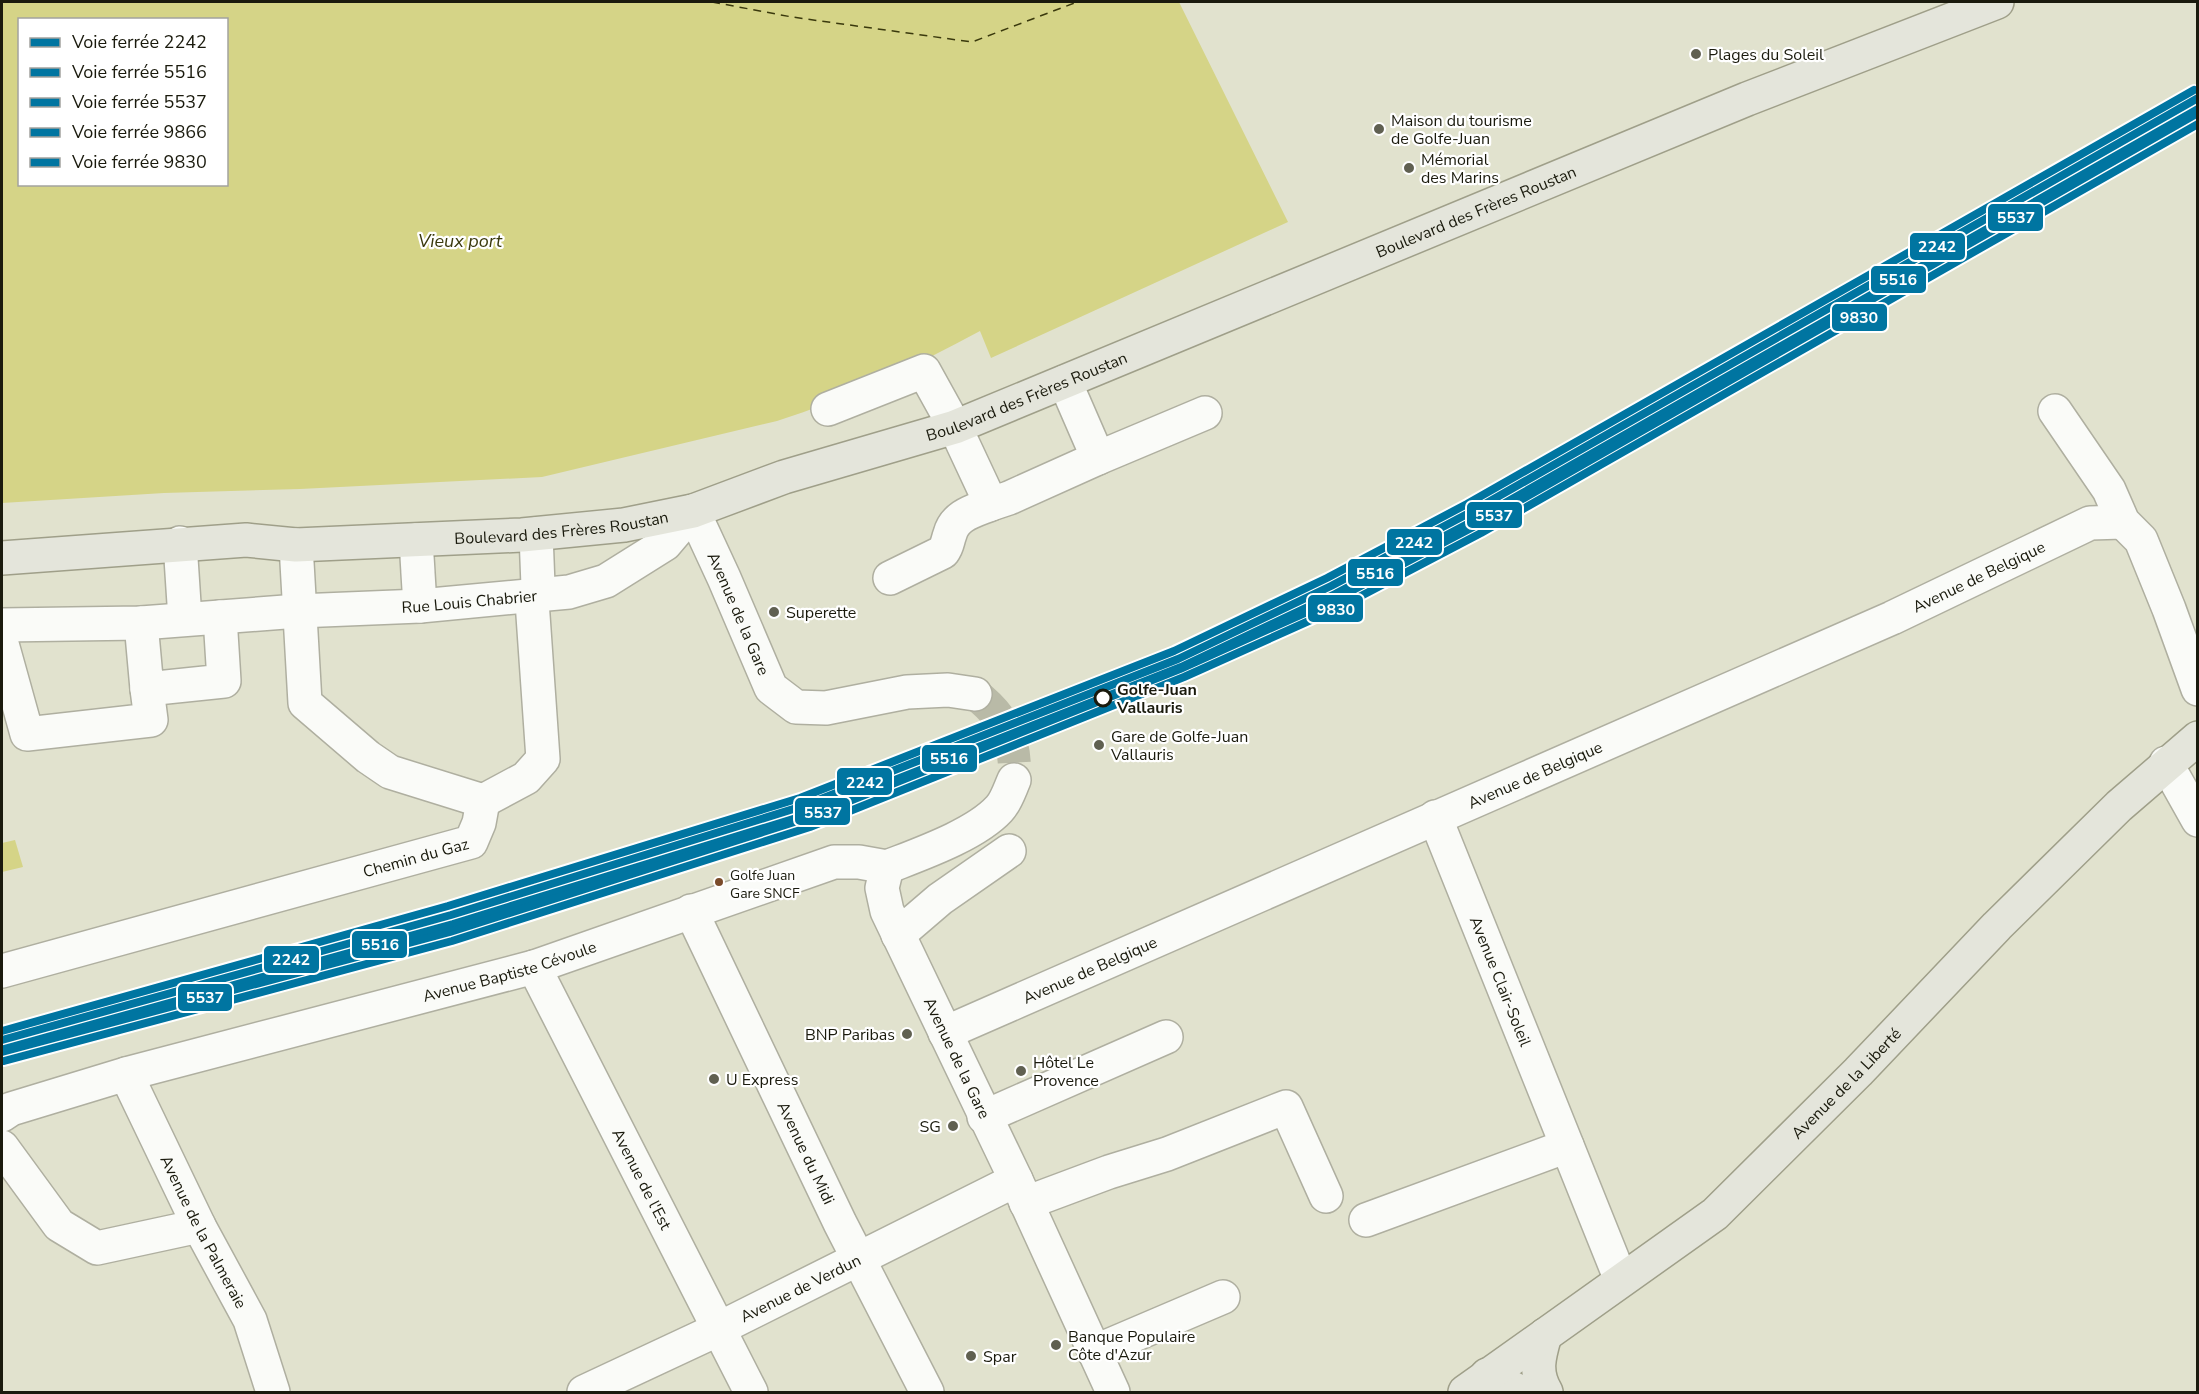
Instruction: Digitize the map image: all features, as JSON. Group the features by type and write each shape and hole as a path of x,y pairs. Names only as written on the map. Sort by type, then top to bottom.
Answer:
{"main road":[{"name":"Boulevard des Frères Roustan","path":"2,558 180,543 246,540 296,546 536,534 624,525 693,512 784,477 956,427 1747,99 1996,2"},
{"name":"Avenue de la Liberté","path":"1476,1384 1715,1214 1858,1072 1997,926 2119,806 2166,763 2198,738"},
{"path":"1545,1335 1537,1363 1546,1392"},
{"path":"1476,1384 1520,1392"}],"street":[{"path":"828,409 924,371 956,427 991,504"},
{"path":"1065,382 1098,458"},
{"path":"2055,411 2109,490 2123,522 2141,540 2198,689"},
{"path":"890,578 943,552 948,545 955,524 962,516 1205,413"},
{"name":"Rue Louis Chabrier","path":"2,625 141,623 298,611 420,606 569,592 606,581 665,544 693,512"},
{"name":"Avenue de la Gare","path":"693,512 771,688 796,707 826,708 907,692 948,690 975,694"},
{"name":"Avenue de Belgique","path":"945,1033 1892,618 2090,523 2123,522"},
{"path":"296,546 305,703 368,757 390,772 483,801 526,778 543,759 532,601 538,586 536,534"},
{"path":"416,540 420,606"},
{"path":"180,543 185,619"},
{"path":"147,689 224,681 220,617"},
{"path":"2,644 27,734 151,720 141,623"},
{"path":"2166,763 2198,820"},
{"path":"887,867 929,850 984,823 1001,808 1014,780"},
{"name":"Chemin du Gaz","path":"2,971 471,842 479,823 483,801"},
{"name":"Avenue Clair-Soleil","path":"1435,817 1621,1280"},
{"name":"Avenue Baptiste Cévoule","path":"2,1115 11,1109 126,1074 534,967 834,862 859,861 887,867"},
{"name":"Avenue de la Gare","path":"887,867 882,888 893,923 1021,1191 1113,1392"},
{"name":"Avenue du Midi","path":"691,911 840,1223 927,1392"},
{"name":"Avenue de l'Est","path":"534,967 751,1392"},
{"path":"984,1117 1166,1037"},
{"name":"Avenue de la Palmeraie","path":"126,1074 199,1226 250,1320 273,1392"},
{"name":"Avenue de Verdun","path":"584,1392 718,1329 859,1258 1021,1191 1108,1172 1167,1154 1286,1107 1326,1196"},
{"path":"1366,1220 1567,1146"},
{"path":"2,1147 59,1225 97,1248 199,1226"},
{"path":"1094,1352 1223,1296"}],"water":[{"name":"Vieux port","path":"2,2 1179,2 1288,222 991,358 980,331 880,381 829,403 777,421 542,477 164,493 2,503"},
{"path":"15,840 23,867 2,872 2,843"}],"ferry route":[{"path":"712,2 792,17 972,42 1077,2"}],"tunnel":[{"path":"975,694 994,712 1007,731 1013,754 1014,780"}],"rail line":[{"name":"9866","path":"2,1031 448,906 800,798 1174,651 1327,578 1467,504 2194,90"},
{"name":"2242","path":"2,1040 451,915 803,806 1178,659 1331,586 1471,512 2198,98"},
{"name":"5516","path":"4,1049 453,924 806,815 1181,667 1335,594 1475,520 2198,109"},
{"name":"5537","path":"2,1052 450,932 807,818 1180,669 1336,599 1477,525 2198,113"},
{"name":"9830","path":"4,1061 452,941 810,827 1184,677 1340,607 1481,533 2198,124"}],"place":[{"name":"Plages du Soleil","path":"1696,54"},
{"name":"Maison du tourisme de Golfe-Juan","path":"1379,129"},
{"name":"Mémorial des Marins","path":"1409,168"},
{"name":"Superette","path":"774,612"},
{"name":"Golfe-Juan Vallauris","path":"1103,698"},
{"name":"Gare de Golfe-Juan Vallauris","path":"1099,745"},
{"name":"Golfe Juan Gare SNCF","path":"719,882"},
{"name":"BNP Paribas","path":"907,1034"},
{"name":"Hôtel Le Provence","path":"1021,1071"},
{"name":"U Express","path":"714,1079"},
{"name":"SG","path":"953,1126"},
{"name":"Banque Populaire Côte d'Azur","path":"1056,1345"},
{"name":"Spar","path":"971,1356"}]}
